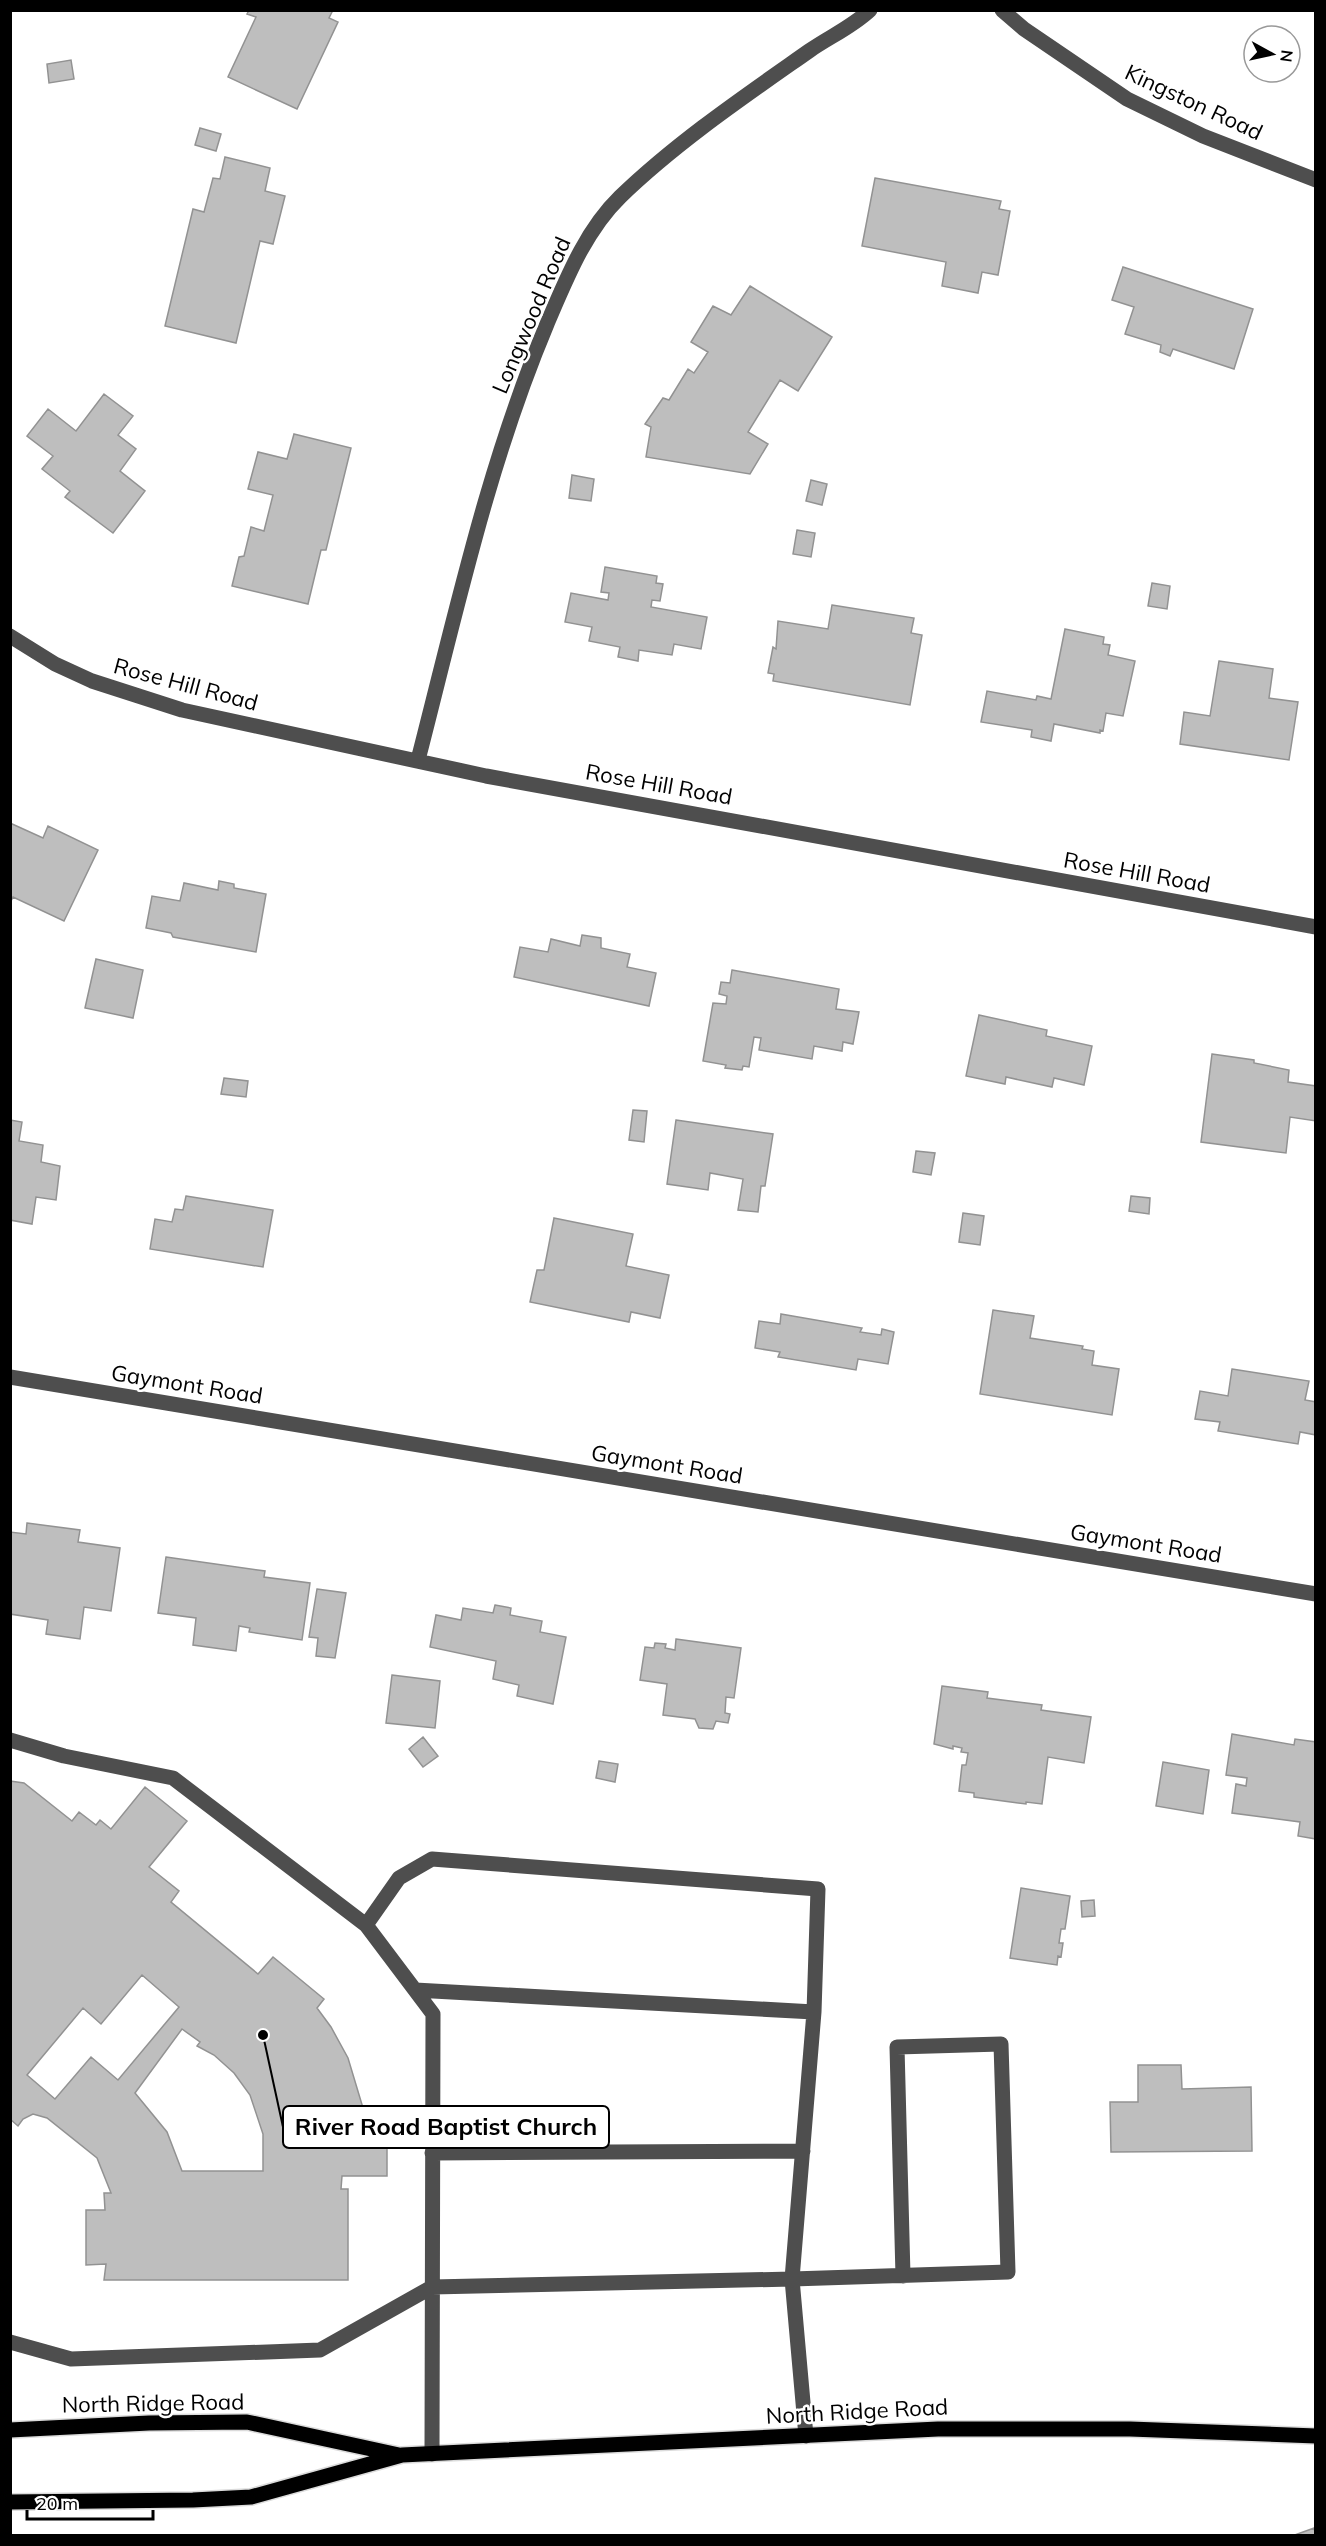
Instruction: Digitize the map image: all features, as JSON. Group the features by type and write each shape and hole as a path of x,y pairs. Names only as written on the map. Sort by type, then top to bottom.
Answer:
{"main road":[{"name":"North Ridge Road","path":"10,2430 148,2423 247,2422 402,2456"},
{"name":"North Ridge Road","path":"10,2502 251,2497 402,2456 432,2454 938,2429 1097,2429 1316,2436"}],"street":[{"name":"Longwood Road","path":"418,760 491,477 526,373 566,280 592,233 619,198 713,119 819,43 861,19 870,10"},
{"name":"Kingston Road","path":"1002,10 1024,29 1127,99 1203,136 1316,180"},
{"name":"Rose Hill Road","path":"10,636 55,664 92,681 182,710 486,776 1316,927"},
{"name":"Gaymont Road","path":"10,1377 1316,1594"},
{"path":"10,1740 64,1756 173,1778 366,1925 433,2013 432,2454"},
{"path":"366,1925 399,1878 432,1859 818,1889 814,2012 792,2279 806,2436"},
{"path":"415,1990 814,2012"},
{"path":"10,2342 71,2359 320,2350 432,2287 792,2279 903,2276 1008,2272 1001,2044 897,2047 903,2276"},
{"path":"432,2153 803,2151"}],"building":[{"path":"249,10 333,10 329,18 338,22 297,109 228,77 256,17 247,14"},
{"path":"71,60 74,79 49,83 47,64"},
{"path":"200,128 221,134 216,151 195,145"},
{"path":"225,157 270,168 265,191 285,196 273,244 260,241 236,343 165,326 193,209 204,212 213,178 220,179"},
{"path":"875,178 1001,201 999,209 1010,211 998,275 982,272 978,293 942,286 946,262 862,246"},
{"path":"1123,267 1253,309 1234,369 1173,349 1170,356 1160,352 1161,345 1125,334 1134,307 1112,300"},
{"path":"750,286 832,337 798,391 780,380 748,432 768,444 750,474 646,457 651,427 645,424 663,398 669,400 688,369 694,373 708,352 691,342 713,306 731,315"},
{"path":"104,394 133,416 118,435 136,449 120,471 145,491 113,533 65,497 70,491 42,469 53,456 27,436 48,409 76,431"},
{"path":"294,434 351,448 326,550 321,550 308,604 232,586 239,557 244,556 251,527 264,531 273,495 248,489 258,452 287,459"},
{"path":"572,475 594,479 591,501 569,498"},
{"path":"811,480 827,484 822,505 806,501"},
{"path":"797,530 815,533 811,557 793,554"},
{"path":"605,567 657,576 656,583 663,584 660,601 652,600 651,607 707,617 701,649 674,644 672,655 639,650 638,661 618,657 620,647 589,641 592,627 565,622 571,593 608,600 609,593 601,592"},
{"path":"1152,583 1170,586 1167,609 1148,606"},
{"path":"832,605 914,618 911,633 922,635 910,705 773,681 774,674 768,673 773,647 776,649 778,621 828,629"},
{"path":"1065,629 1104,637 1103,644 1110,645 1108,655 1135,661 1123,716 1106,713 1103,731 1100,730 1100,733 1054,724 1051,741 1031,737 1032,730 981,722 987,691 1036,700 1037,696 1051,699"},
{"path":"1219,661 1273,669 1269,698 1298,702 1289,760 1180,744 1184,712 1210,716"},
{"path":"10,823 43,838 48,826 98,850 64,921 13,897 10,903"},
{"path":"219,881 234,884 234,888 266,894 256,952 173,937 171,933 146,928 152,896 180,901 184,883 218,890"},
{"path":"582,935 601,938 601,948 630,954 627,967 656,973 649,1006 514,977 520,947 548,952 551,939 580,946"},
{"path":"96,959 143,970 133,1018 85,1008"},
{"path":"732,970 839,989 836,1009 859,1012 853,1044 843,1042 842,1051 814,1046 812,1059 759,1050 761,1038 754,1037 749,1067 743,1066 742,1070 725,1068 726,1065 703,1061 713,1003 726,1004 727,996 719,994 721,982 730,983"},
{"path":"979,1015 1047,1030 1046,1036 1092,1046 1084,1085 1054,1078 1052,1087 1006,1077 1005,1084 966,1076"},
{"path":"1212,1054 1254,1060 1254,1063 1289,1070 1288,1082 1316,1086 1316,1121 1290,1117 1286,1153 1201,1142"},
{"path":"224,1078 248,1081 246,1097 221,1094"},
{"path":"633,1110 647,1111 644,1142 629,1140"},
{"path":"10,1120 22,1122 19,1141 43,1145 41,1162 60,1166 56,1200 36,1197 32,1224 10,1220"},
{"path":"676,1120 773,1134 765,1186 761,1186 758,1212 738,1210 743,1179 710,1173 708,1190 667,1184"},
{"path":"916,1151 935,1153 931,1175 913,1172"},
{"path":"186,1196 273,1210 263,1267 150,1249 155,1219 172,1222 175,1209 183,1210"},
{"path":"1131,1196 1150,1198 1149,1214 1129,1211"},
{"path":"963,1213 984,1216 980,1245 959,1242"},
{"path":"554,1218 633,1234 626,1266 669,1275 660,1318 631,1312 629,1322 530,1302 537,1270 544,1270"},
{"path":"993,1310 1034,1316 1030,1338 1083,1346 1082,1349 1094,1351 1092,1365 1119,1369 1112,1415 980,1394"},
{"path":"781,1314 862,1328 860,1332 881,1335 882,1329 894,1332 888,1364 858,1359 856,1370 778,1357 780,1352 755,1348 759,1321 780,1324"},
{"path":"1232,1369 1309,1381 1305,1400 1316,1402 1316,1435 1300,1432 1298,1444 1218,1431 1220,1422 1195,1419 1200,1391 1228,1396"},
{"path":"27,1523 80,1530 78,1542 120,1548 111,1611 84,1607 80,1639 46,1634 48,1620 10,1614 10,1532 26,1534"},
{"path":"166,1557 265,1571 264,1577 310,1583 302,1640 249,1632 250,1628 239,1626 236,1651 193,1645 196,1618 158,1613"},
{"path":"317,1589 346,1593 335,1658 316,1656 318,1638 309,1637"},
{"path":"495,1605 511,1608 510,1615 542,1621 540,1632 566,1637 553,1704 517,1696 519,1685 493,1679 496,1661 430,1647 436,1615 461,1620 463,1608 493,1613"},
{"path":"676,1639 741,1648 734,1698 726,1697 725,1713 730,1714 728,1723 716,1721 713,1729 699,1728 695,1719 663,1715 667,1684 640,1680 645,1647 654,1648 655,1643 666,1644 665,1648 675,1650"},
{"path":"392,1675 440,1681 435,1728 386,1723"},
{"path":"942,1686 988,1692 987,1698 1042,1705 1041,1710 1091,1717 1084,1763 1048,1757 1042,1804 974,1797 974,1793 959,1791 962,1765 966,1765 968,1753 961,1752 962,1748 953,1746 953,1749 934,1744"},
{"path":"1232,1734 1294,1745 1295,1739 1316,1742 1316,1839 1298,1836 1300,1822 1232,1813 1236,1784 1246,1786 1247,1778 1226,1775"},
{"path":"423,1737 438,1756 423,1767 409,1749"},
{"path":"599,1761 618,1764 615,1782 596,1778"},
{"path":"1163,1762 1209,1770 1203,1814 1156,1806"},
{"path":"10,1781 24,1783 72,1821 79,1812 96,1825 100,1820 111,1829 145,1787 187,1821 149,1867 179,1891 171,1902 258,1974 273,1957 324,1999 317,2008 331,2027 348,2058 363,2108 387,2108 387,2176 342,2176 341,2189 348,2189 348,2280 104,2280 106,2264 86,2265 86,2210 105,2210 104,2193 111,2193 97,2158 47,2118 33,2114 23,2119 18,2126 10,2119","holes":["142,1975 179,2007 118,2080 91,2057 55,2099 27,2075 83,2008 101,2024","182,2029 200,2042 197,2046 214,2055 234,2073 250,2095 263,2134 263,2171 182,2171 167,2132 135,2093"]},
{"path":"1021,1888 1070,1896 1065,1929 1061,1929 1059,1943 1063,1943 1057,1965 1010,1958"},
{"path":"1094,1900 1095,1916 1082,1917 1081,1901"},
{"path":"1138,2065 1181,2065 1182,2089 1251,2087 1252,2151 1111,2152 1110,2102 1138,2102"},
{"path":"1314,2528 1316,2536 1292,2536"}],"place":[{"name":"River Road Baptist Church","path":"263,2035"}]}
